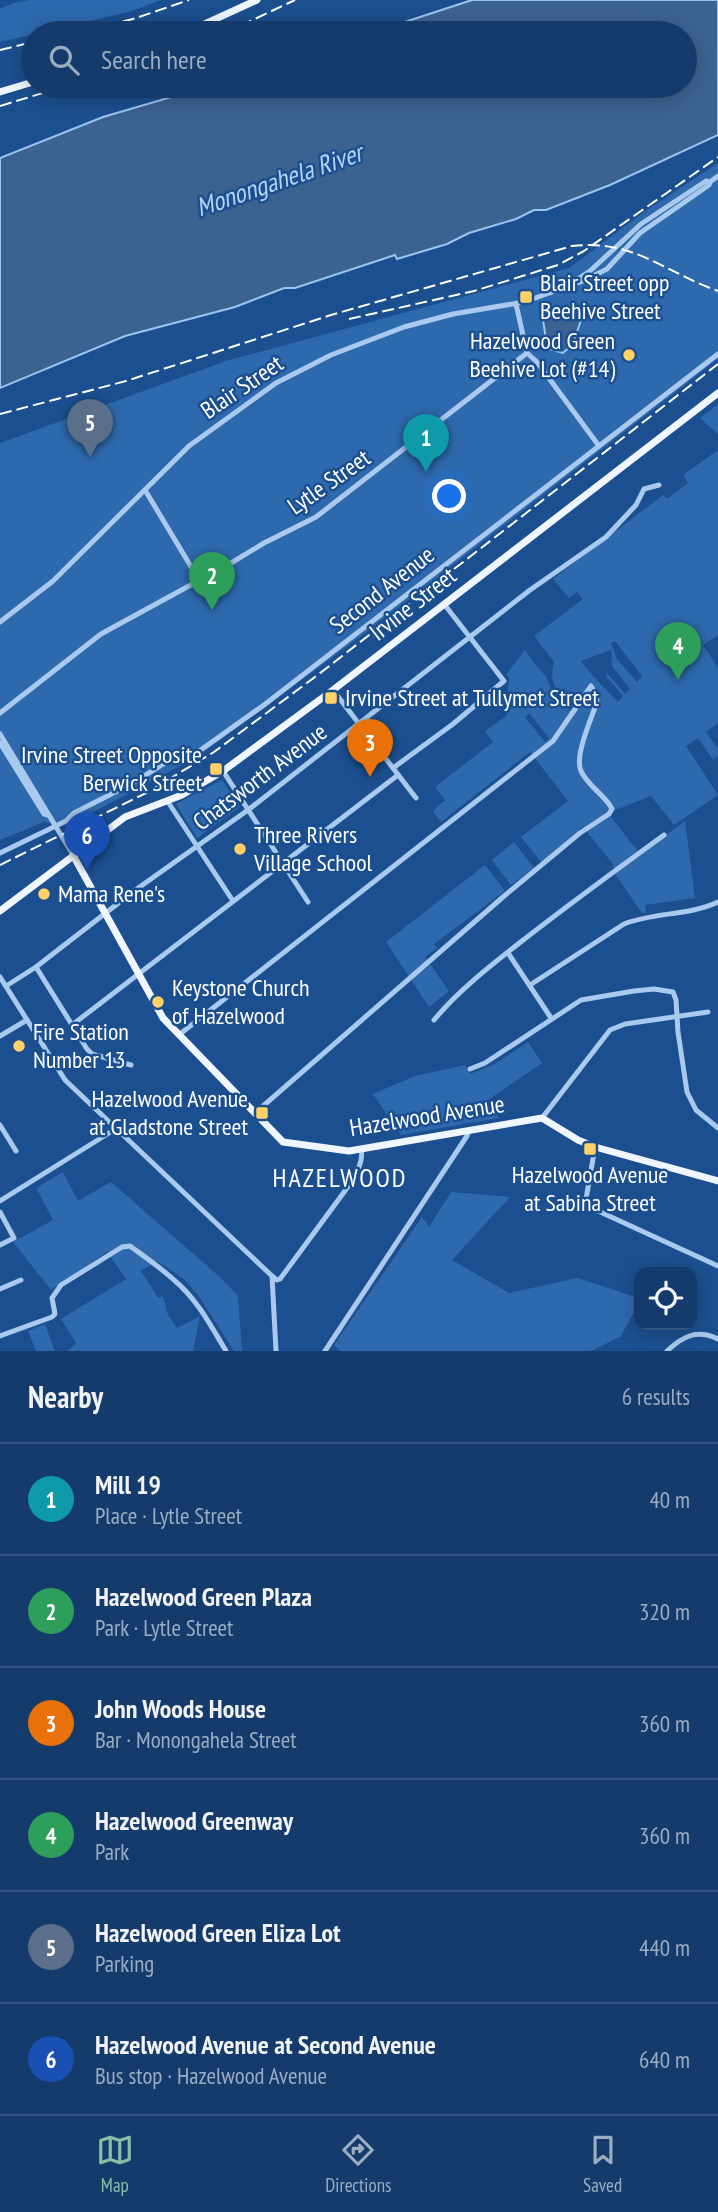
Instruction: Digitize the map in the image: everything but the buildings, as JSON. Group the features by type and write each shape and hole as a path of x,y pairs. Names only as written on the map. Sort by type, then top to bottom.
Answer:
{"main road":[{"path":"211,21 257,0"},
{"path":"0,92 21,86"},
{"name":"Irvine Street","path":"73,855 133,813 168,802 196,789 223,771 333,690 718,393"},
{"path":"0,911 73,855"},
{"name":"Hazelwood Avenue","path":"73,855 163,1018 283,1142 349,1151 542,1118 595,1147 718,1181"}],"street":[{"name":"Blair Street","path":"0,622 53,581 201,435 255,396 298,370 365,340 453,314 516,304 583,281 607,269 640,233 718,176"},
{"name":"Blair Street","path":"564,288 603,260 640,224 706,181 710,182"},
{"path":"516,304 527,353 537,362 599,446"},
{"name":"Lytle Street","path":"0,713 101,635 256,547 316,517 527,353"},
{"name":"Second Avenue","path":"0,853 66,821 74,813 141,779 179,754 191,756 205,747 275,697 718,354"},
{"name":"Chatsworth Avenue","path":"6,986 36,967 248,810 530,590 606,537 636,505 644,489 659,485"},
{"path":"145,490 199,580"},
{"path":"393,768 453,724 504,681 444,604"},
{"path":"180,1034 553,741 591,686 597,702 580,751 579,765 581,772 609,804 612,809 609,814 580,833 493,906 255,1113"},
{"path":"333,690 416,798"},
{"name":"Hazelwood Avenue","path":"0,734 73,855"},
{"name":"Hazelwood Avenue","path":"0,743 44,814 48,815"},
{"path":"223,771 308,902"},
{"path":"72,1025 398,775"},
{"path":"168,802 233,901"},
{"path":"434,1020 443,1009 508,953 623,863 664,835"},
{"path":"530,985 624,924 636,919 701,910 718,902"},
{"path":"508,953 551,1018"},
{"path":"36,967 87,1049 92,1054 131,1065"},
{"path":"0,977 65,1080 277,1280 350,1184 363,1154 361,1149"},
{"path":"470,1069 485,1063 581,1000 634,990 673,992 691,1102 696,1110 718,1128"},
{"path":"542,1118 610,1030 625,1024 708,1012"},
{"path":"0,1036 27,1020"},
{"path":"0,1125 16,1151"},
{"path":"0,1201 117,1128"},
{"path":"325,1351 469,1130"},
{"path":"595,1147 585,1205 718,1266"},
{"path":"0,1212 14,1238 0,1245"},
{"path":"0,1336 55,1314 52,1297 61,1285 122,1247 130,1246 175,1280 188,1294 204,1313 226,1351"},
{"path":"272,1276 276,1351"},
{"path":"0,1289 21,1280"},
{"path":"667,1351 680,1339 696,1333 718,1339"}],"shaded area":[{"path":"29,0 161,0 128,12 90,21 21,21 21,37 0,42 0,9"},
{"path":"718,163 718,359 372,628 197,757 67,826 44,822 0,840 0,443 226,361 569,268 644,212"},
{"path":"718,404 718,434 700,418"},
{"path":"718,450 718,635 703,645 718,668 718,723 706,732 718,749 718,756 713,760 698,738 686,746 718,795 674,825 651,796 608,813 640,854 685,821 695,898 645,905 646,913 642,913 615,874 613,864 583,827 541,862 521,837 568,801 530,752 441,822 433,811 445,800 435,787 493,742 485,731 506,716 509,678 506,675 525,650 546,676 554,697 570,710 573,708 562,699 555,688 552,676 554,662 534,636 583,599 577,592 569,598 553,579 663,495 667,499 688,483 683,475","holes":["615,641 642,676 637,682 617,659 611,643","611,650 612,666 630,689 625,694 607,673 606,676 623,696 618,702 581,661","529,713 549,738 545,742 525,717"]},
{"path":"222,780 240,807 197,838 176,804"},
{"path":"514,842 534,868 511,885 492,860"},
{"path":"485,865 505,891 434,944 437,948 425,957 449,991 429,1007 386,942"},
{"path":"528,1042 542,1063 488,1100 499,1118 401,1135 373,1094 415,1076 465,1065 470,1074 495,1064"},
{"path":"63,1172 78,1201 111,1182 221,1278 238,1296 242,1351 234,1351 198,1295 184,1279 157,1261 141,1271 158,1298 163,1296 168,1315 177,1328 200,1316 193,1351 68,1351 76,1343 61,1319 126,1279 107,1252 51,1290 13,1242 53,1220 36,1188"},
{"path":"451,1192 510,1197 452,1260 509,1293 577,1278 634,1296 634,1312 621,1336 591,1351 340,1351 334,1345 422,1217 429,1227"},
{"path":"45,1324 54,1351 36,1351 28,1331"}],"water":[{"name":"Monongahela River","path":"472,0 718,0 718,135 610,185 546,210 534,210 516,219 469,233 447,244 397,259 395,255 295,288 284,288 235,307 125,336 0,388 0,158 103,117 168,98 697,98 697,21 408,21"},
{"path":"572,306 581,320 573,344 563,353 547,346 543,320 545,316"}],"railway":[{"path":"124,21 189,0"},
{"path":"250,21 295,0"},
{"path":"0,50 21,45"},
{"path":"0,106 26,98"},
{"path":"349,319 474,291 558,265 584,251 718,157"},
{"path":"0,414 126,381 331,315 572,246 594,245 631,252 718,291"},
{"path":"0,865 146,793 214,752 319,674 718,364"}],"place":[{"name":"Blair Street opp Beehive Street","path":"526,297"},
{"name":"Hazelwood Green Beehive Lot (#14)","path":"629,355"},
{"name":"Hazelwood Green Eliza Lot","path":"90,457"},
{"name":"Mill 19","path":"426,472"},
{"name":"Hazelwood Green Plaza","path":"212,610"},
{"name":"Hazelwood Greenway","path":"678,680"},
{"name":"Irvine Street at Tullymet Street","path":"331,698"},
{"name":"Irvine Street Opposite Berwick Street","path":"216,769"},
{"name":"John Woods House","path":"370,777"},
{"name":"Three Rivers Village School","path":"240,849"},
{"name":"Hazelwood Avenue at Second Avenue","path":"87,870"},
{"name":"Mama Rene's","path":"44,894"},
{"name":"Keystone Church of Hazelwood","path":"158,1002"},
{"name":"Fire Station Number 13","path":"19,1046"},
{"name":"Hazelwood Avenue at Gladstone Street","path":"262,1113"},
{"name":"Hazelwood Avenue at Sabina Street","path":"590,1149"}],"district":[{"name":"HAZELWOOD","path":"340,1178"}]}
